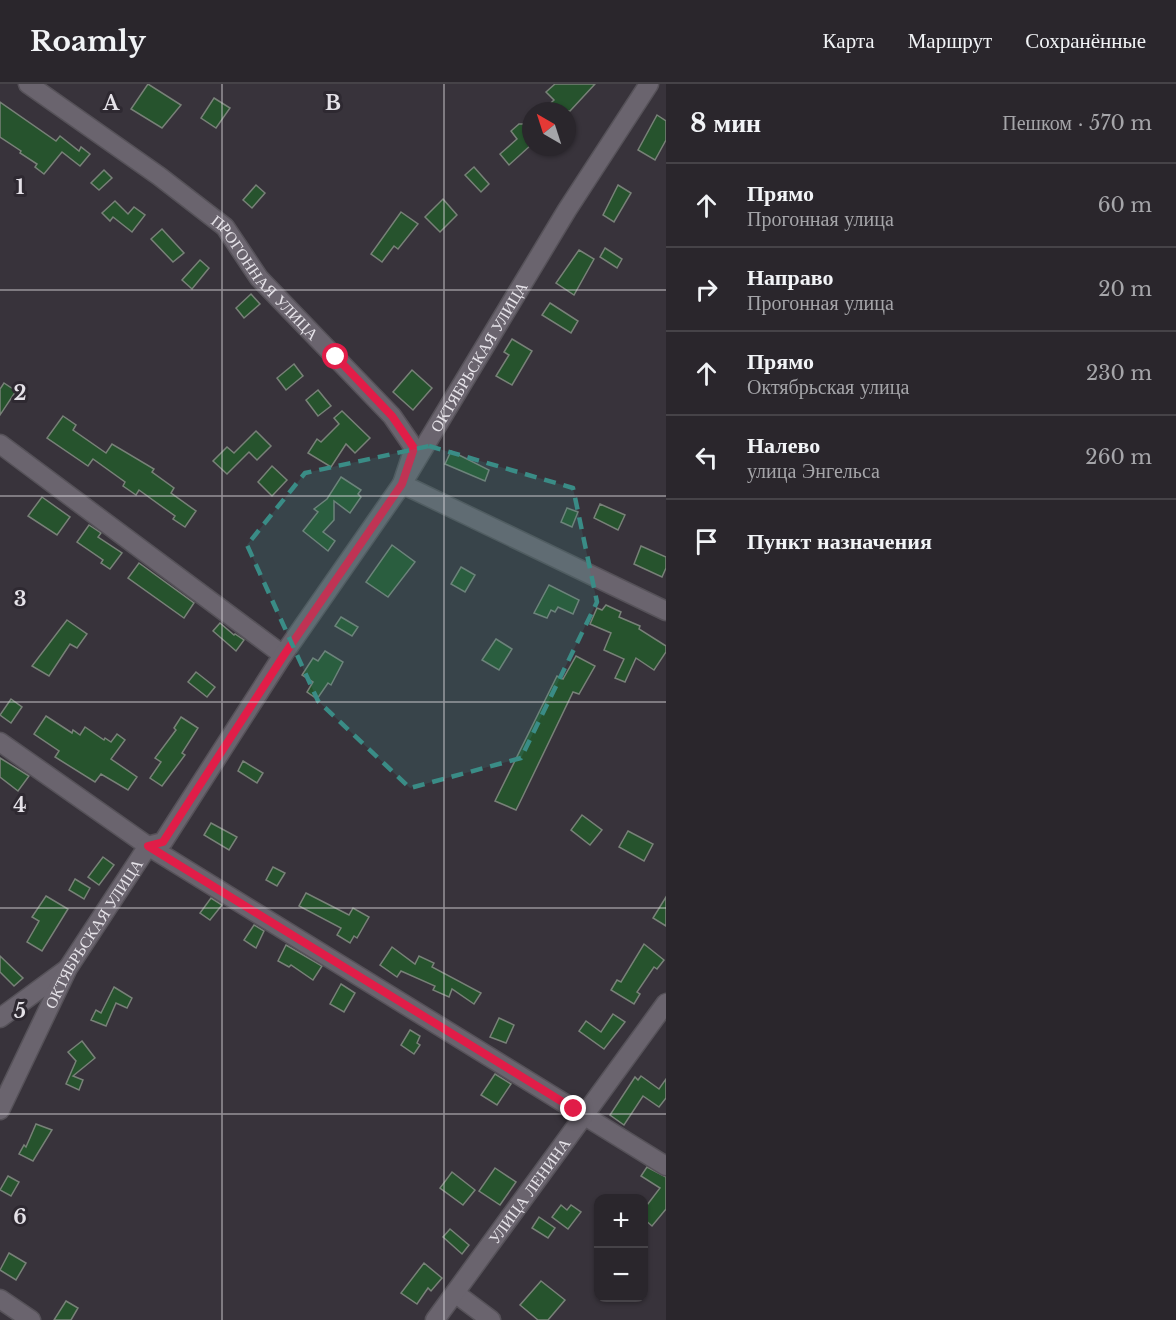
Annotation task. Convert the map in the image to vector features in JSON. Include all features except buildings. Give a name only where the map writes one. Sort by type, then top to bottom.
[{"type":"street","name":"ПРОГОННАЯ УЛИЦА","points":[[28,84],[150,169],[225,227],[259,278],[392,416],[414,448],[402,484]]},
{"type":"street","name":"ОКТЯБРЬСКАЯ УЛИЦА","points":[[0,1110],[68,968],[148,846],[163,842],[284,655],[402,484],[567,210],[649,84]]},
{"type":"street","points":[[0,444],[284,655]]},
{"type":"street","points":[[402,484],[666,611]]},
{"type":"street","points":[[0,742],[58,780],[148,846],[666,1166]]},
{"type":"street","points":[[0,1018],[68,968]]},
{"type":"street","name":"УЛИЦА ЛЕНИНА","points":[[435,1320],[666,1003]]},
{"type":"street","points":[[455,1293],[491,1320]]},
{"type":"street","points":[[0,1299],[31,1320]]},
{"type":"highlighted area","points":[[429,446],[573,488],[597,602],[521,758],[410,788],[318,701],[247,545],[305,473]]},
{"type":"route","points":[[336,357],[392,416],[414,448],[402,484],[284,655],[163,842],[148,846],[574,1109]]}]
